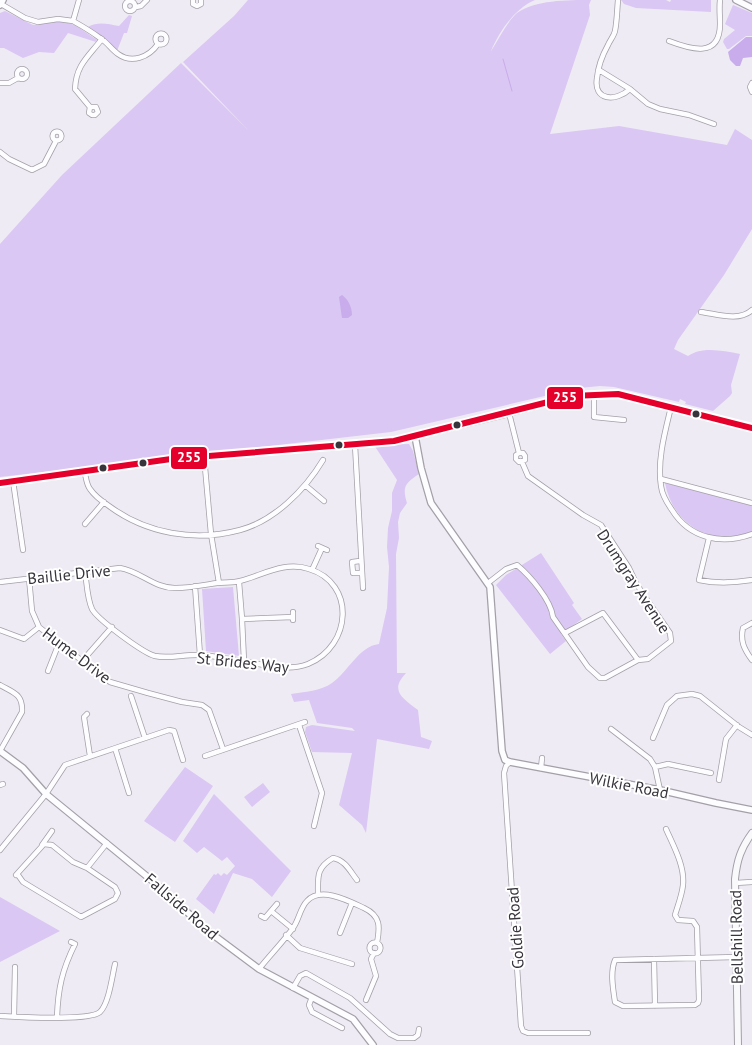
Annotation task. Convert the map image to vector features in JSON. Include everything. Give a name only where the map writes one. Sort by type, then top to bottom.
[{"type":"main road","points":[[0,483],[171,459],[394,441],[572,396],[618,394],[752,428]]},
{"type":"main road","name":"Bellshill Road","points":[[738,1045],[736,862],[740,850],[752,833]]},
{"type":"street","points":[[73,21],[79,0]]},
{"type":"street","points":[[136,7],[141,6],[147,0]]},
{"type":"street","points":[[193,0],[193,4],[197,6],[201,0]]},
{"type":"street","points":[[618,0],[614,34],[607,47],[596,85],[600,94],[608,98],[623,96],[630,89]]},
{"type":"street","points":[[669,41],[691,49],[702,49],[710,46],[719,37],[720,0]]},
{"type":"street","points":[[736,0],[752,8]]},
{"type":"street","points":[[1,3],[38,22],[58,19],[73,21],[102,39],[119,55],[127,58],[139,59],[158,44]]},
{"type":"street","points":[[90,107],[75,89],[75,76],[79,67],[102,39]]},
{"type":"street","points":[[599,70],[630,89],[648,104],[714,124]]},
{"type":"street","points":[[0,83],[9,83],[18,78]]},
{"type":"street","points":[[752,83],[750,87],[752,92]]},
{"type":"street","points":[[0,152],[9,159],[32,170],[44,164],[56,141]]},
{"type":"street","points":[[702,312],[734,317],[749,313],[752,310]]},
{"type":"street","points":[[594,395],[594,417],[624,420]]},
{"type":"street","points":[[671,407],[662,446],[660,479],[666,501],[676,518],[698,534],[709,538],[739,539],[752,534]]},
{"type":"street","name":"Drumgray Avenue","points":[[488,583],[506,569],[517,565],[543,595],[552,608],[553,617],[588,667],[600,678],[605,678],[638,660],[648,659],[671,642],[670,633],[643,594],[629,568],[601,526],[582,515],[528,476],[522,462],[525,456],[523,453],[519,453],[509,413]]},
{"type":"street","points":[[415,436],[424,483],[431,503],[490,587],[502,751],[507,761]]},
{"type":"street","points":[[355,445],[363,588]]},
{"type":"street","points":[[200,655],[195,586],[219,583],[211,534],[204,456]]},
{"type":"street","points":[[84,470],[90,488],[104,502],[136,523],[172,534],[195,536],[240,530],[258,522],[290,501],[305,485],[323,460]]},
{"type":"street","points":[[660,479],[752,503]]},
{"type":"street","points":[[12,481],[23,550]]},
{"type":"street","points":[[305,485],[324,501]]},
{"type":"street","points":[[85,524],[104,502]]},
{"type":"street","points":[[709,538],[699,580],[713,583],[752,580]]},
{"type":"street","points":[[312,570],[322,548]]},
{"type":"street","points":[[360,561],[352,562],[353,573],[362,573]]},
{"type":"street","name":"St Brides Way","points":[[85,572],[89,600],[93,611],[140,649],[155,656],[200,655],[299,668],[324,655],[338,637],[343,623],[340,597],[329,581],[312,570],[301,566],[289,566],[277,568],[238,582],[219,583]]},
{"type":"street","name":"Baillie Drive","points":[[0,582],[120,568],[126,569],[160,586],[175,588],[195,586]]},
{"type":"street","name":"Hume Drive","points":[[29,578],[32,611],[39,627],[110,682],[182,702],[202,705],[209,710],[223,749]]},
{"type":"street","points":[[238,582],[244,661]]},
{"type":"street","points":[[565,633],[603,613],[638,660]]},
{"type":"street","points":[[242,620],[293,616]]},
{"type":"street","points":[[752,623],[744,628],[741,637],[744,648],[752,660]]},
{"type":"street","points":[[0,630],[24,639],[39,627]]},
{"type":"street","points":[[83,660],[112,627]]},
{"type":"street","points":[[48,672],[59,643]]},
{"type":"street","points":[[0,686],[18,696],[22,700],[23,705],[22,712],[0,751]]},
{"type":"street","points":[[652,738],[666,705],[677,696],[692,694],[700,696],[736,725],[752,735]]},
{"type":"street","points":[[130,696],[145,738]]},
{"type":"street","points":[[87,714],[84,717],[90,756]]},
{"type":"street","points":[[205,756],[305,722]]},
{"type":"street","points":[[299,725],[322,793],[314,826]]},
{"type":"street","points":[[718,780],[726,739],[736,725]]},
{"type":"street","points":[[611,729],[650,759],[655,767],[660,790]]},
{"type":"street","points":[[0,850],[46,794],[64,767],[90,756],[169,730],[174,731],[182,755],[188,753]]},
{"type":"street","points":[[115,748],[129,794]]},
{"type":"street","name":"Fallside Road","points":[[0,751],[23,768],[46,794],[179,903],[208,931],[259,969],[353,1019],[373,1045]]},
{"type":"street","points":[[541,768],[542,758]]},
{"type":"street","name":"Wilkie Road","points":[[507,761],[660,790],[752,810]]},
{"type":"street","name":"Goldie Road","points":[[507,761],[504,773],[521,1026],[528,1033],[588,1033]]},
{"type":"street","points":[[655,767],[668,764],[711,773]]},
{"type":"street","points":[[666,829],[683,876],[683,885],[675,915],[678,920],[693,921],[696,924],[697,958],[698,1003],[695,1005],[623,1006],[615,1002],[612,966],[615,960],[654,959],[697,958],[737,957]]},
{"type":"street","points":[[41,846],[47,843],[52,845],[73,862],[87,868],[115,887],[118,893],[115,900],[82,917],[23,882],[16,875],[52,831]]},
{"type":"street","points":[[87,868],[107,843]]},
{"type":"street","points":[[318,894],[320,869],[333,858],[340,859],[357,880]]},
{"type":"street","points":[[344,875],[350,871]]},
{"type":"street","points":[[735,883],[752,882]]},
{"type":"street","points":[[259,969],[293,929],[307,900],[318,894],[325,894],[372,912],[378,920],[380,928],[377,943],[380,951],[374,953],[371,959],[376,976],[366,1000]]},
{"type":"street","points":[[340,933],[352,903]]},
{"type":"street","points":[[261,916],[264,918],[277,904]]},
{"type":"street","points":[[271,910],[293,929]]},
{"type":"street","points":[[286,936],[300,948],[352,964]]},
{"type":"street","points":[[57,1017],[60,984],[73,943]]},
{"type":"street","points":[[374,953],[371,952],[370,946],[377,943]]},
{"type":"street","points":[[654,959],[655,1006]]},
{"type":"street","points":[[344,968],[345,962]]},
{"type":"street","points":[[0,1016],[94,1016],[105,1005],[115,964]]},
{"type":"street","points":[[14,1016],[15,967]]},
{"type":"street","points":[[293,988],[300,976],[306,973],[350,998],[390,1034],[398,1038],[414,1038],[418,1035],[419,1029]]},
{"type":"street","points":[[312,997],[309,1005],[312,1012],[342,1028]]},
{"type":"shaded area","points":[[248,0],[535,0],[508,21],[491,51],[509,21],[524,9],[542,3],[591,0],[589,5],[590,15],[550,134],[619,126],[727,145],[735,129],[752,140],[752,229],[724,275],[678,340],[674,349],[688,356],[707,350],[740,354],[731,385],[732,393],[730,396],[713,411],[685,404],[686,402],[680,399],[679,402],[614,387],[579,388],[391,432],[0,477],[0,244],[62,175],[181,63],[249,131],[183,62],[234,16]]},
{"type":"shaded area","points":[[621,0],[666,0],[670,2],[671,0],[711,0],[711,12],[636,8],[624,4]]},
{"type":"shaded area","points":[[733,5],[752,13],[752,36],[746,36],[727,49],[723,42],[724,39],[735,30],[725,24]]},
{"type":"shaded area","points":[[5,11],[33,25],[60,21],[75,25],[97,40],[96,42],[68,33],[54,53],[39,52],[23,58],[4,48],[0,48],[0,13]]},
{"type":"shaded area","points":[[129,15],[132,16],[127,33],[124,33],[117,51],[88,27],[99,24],[119,26]]},
{"type":"shaded area","points":[[746,37],[752,37],[752,57],[743,58],[740,66],[736,66],[730,60],[728,52]]},
{"type":"shaded area","points":[[342,295],[348,301],[351,309],[352,315],[348,318],[342,318],[339,297]]},
{"type":"shaded area","points":[[409,444],[413,451],[419,474],[406,486],[407,503],[400,513],[398,522],[399,538],[396,554],[397,673],[406,673],[401,679],[398,689],[403,698],[418,710],[421,737],[432,741],[429,749],[377,739],[366,833],[362,825],[339,805],[352,753],[312,752],[305,732],[306,727],[312,725],[355,731],[352,728],[317,723],[309,700],[294,702],[291,694],[312,691],[328,686],[365,649],[379,644],[387,608],[388,528],[392,511],[392,493],[397,480],[374,445]]},
{"type":"shaded area","points":[[665,483],[752,505],[752,532],[723,537],[709,535],[696,529],[676,511],[669,498]]},
{"type":"shaded area","points":[[541,553],[574,603],[572,605],[582,619],[561,634],[566,641],[550,654],[496,585],[506,575]]},
{"type":"shaded area","points":[[233,587],[239,656],[206,651],[202,589]]},
{"type":"shaded area","points":[[185,767],[213,786],[175,842],[144,821]]},
{"type":"shaded area","points":[[263,783],[270,792],[252,807],[244,797]]},
{"type":"shaded area","points":[[214,794],[291,871],[272,897],[252,879],[233,873],[214,914],[196,899],[214,874],[218,873],[221,876],[224,873],[227,875],[235,866],[227,857],[222,861],[204,847],[197,853],[183,841]]},
{"type":"shaded area","points":[[0,897],[60,931],[0,962]]},
{"type":"waterway","points":[[503,59],[512,91]]},
{"type":"transit line","name":"255","points":[[0,483],[171,459],[394,441],[572,396],[618,394],[752,428]]}]
